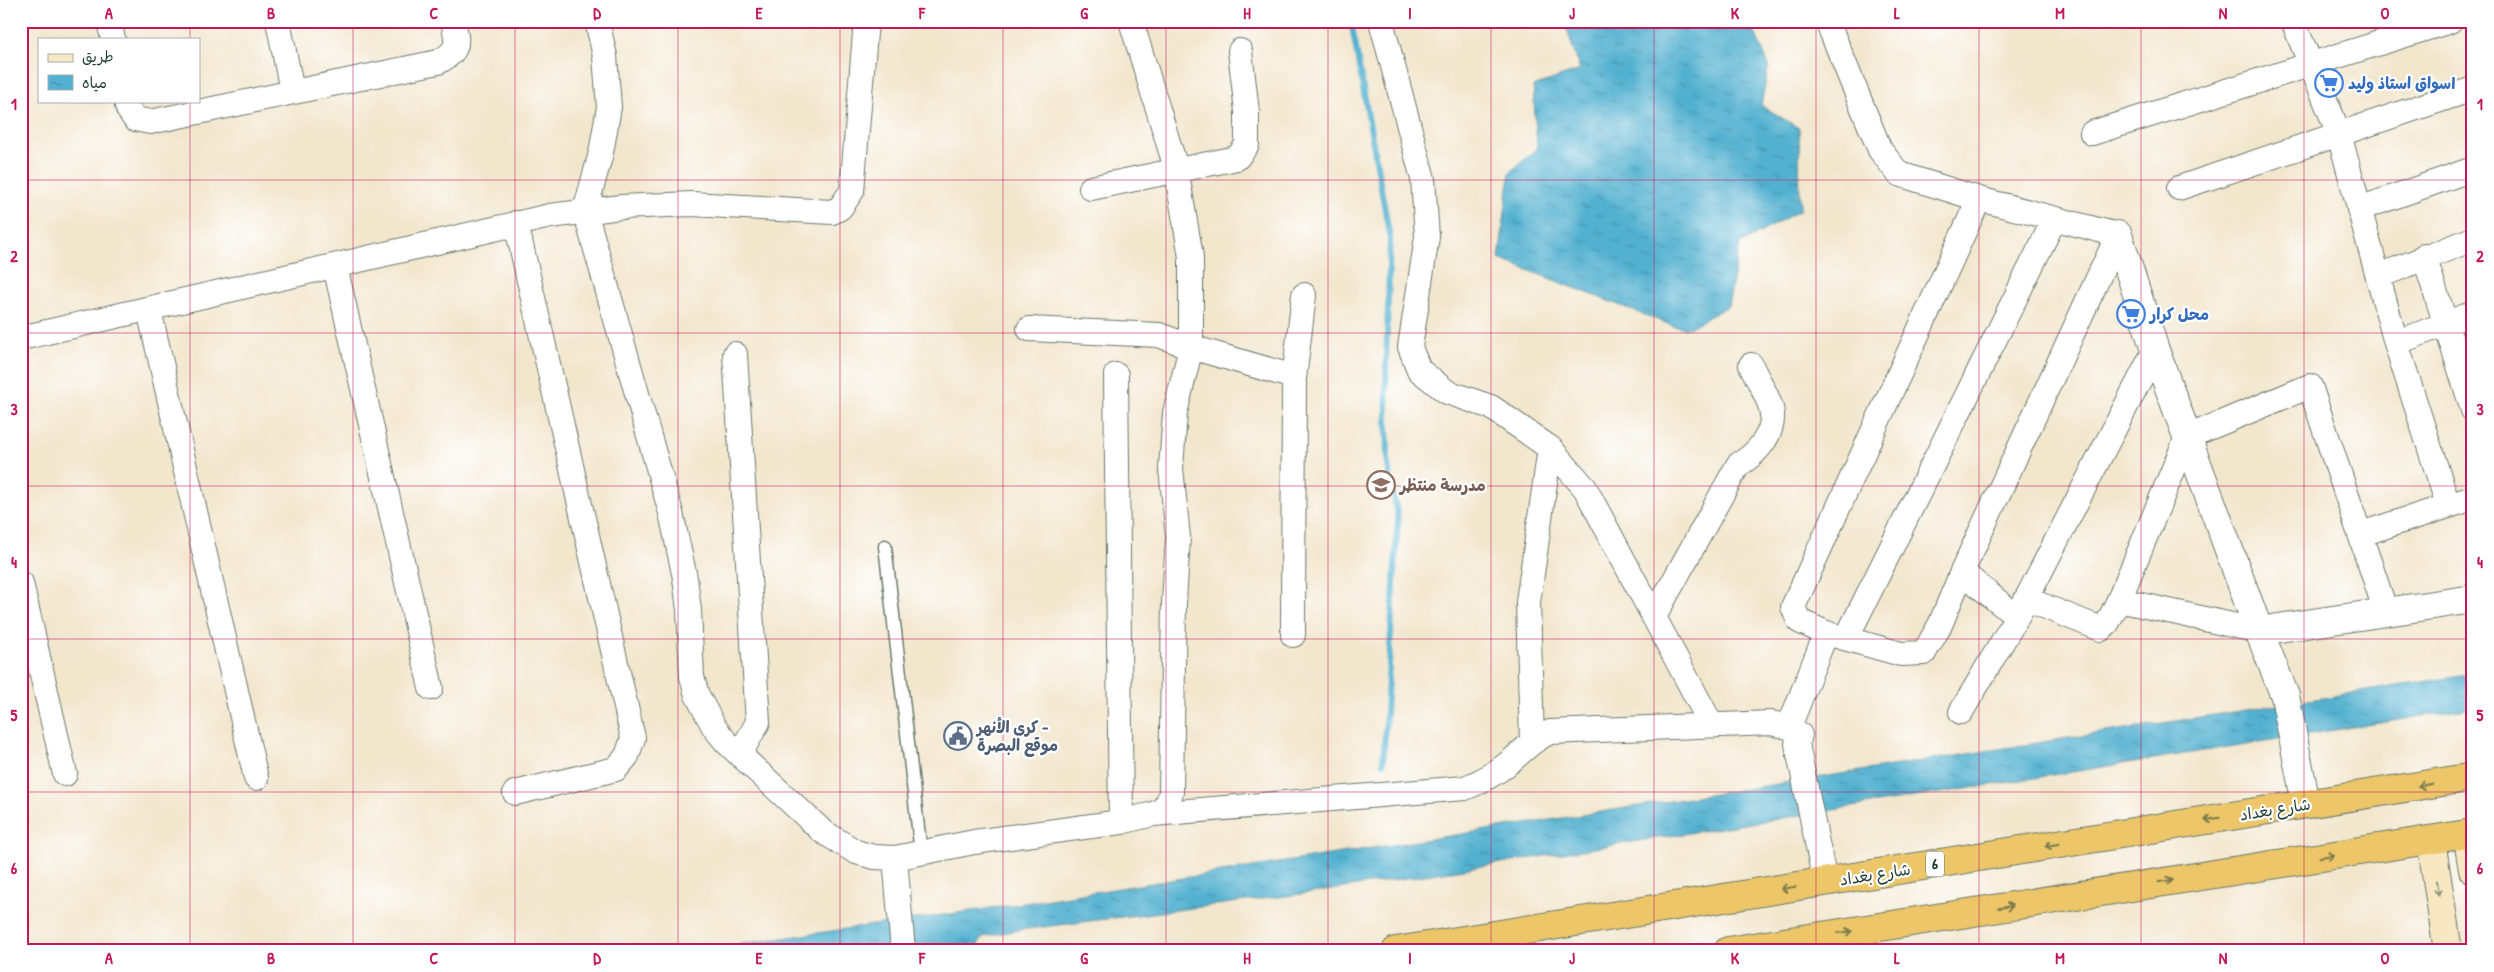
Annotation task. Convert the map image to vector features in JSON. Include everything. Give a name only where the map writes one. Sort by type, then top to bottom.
[{"type":"highway","name":"شارع بغداد","points":[[1396,951],[2473,777]]},
{"type":"highway","points":[[1728,951],[2470,833]]},
{"type":"main road","points":[[2470,833],[2473,870]]},
{"type":"main road","points":[[2431,840],[2448,951]]},
{"type":"street","points":[[109,21],[113,38]]},
{"type":"street","points":[[278,21],[292,91]]},
{"type":"street","points":[[126,102],[128,109],[135,119],[150,122],[438,62],[452,54],[457,42],[453,21]]},
{"type":"street","points":[[597,21],[605,56],[609,107],[601,152],[586,211],[679,545],[690,610],[692,677],[697,695],[714,727],[822,831],[838,843],[856,852],[874,857],[895,858],[974,842],[1121,822],[1153,814],[1465,788],[1486,779],[1508,764],[1532,741],[1550,732],[1771,723],[1793,736]]},
{"type":"street","points":[[21,338],[149,310],[516,223],[586,211],[692,204],[761,207],[822,213],[832,212],[840,208],[852,191],[866,21]]},
{"type":"street","points":[[1131,21],[1176,168],[1191,257],[1190,347],[1176,413],[1171,458],[1172,495],[1178,544],[1174,602],[1171,792],[1168,802],[1162,810],[1153,814]]},
{"type":"street","points":[[1381,21],[1423,179],[1427,237],[1410,348],[1419,370],[1447,392],[1491,407],[1550,448],[1585,488],[1711,724]]},
{"type":"street","points":[[1827,21],[1880,150],[1899,174],[1979,199],[2118,236]]},
{"type":"street","points":[[2293,21],[2339,134],[2396,343],[2448,505]]},
{"type":"street","points":[[2092,133],[2450,21]]},
{"type":"street","points":[[1091,188],[1176,168],[1237,158],[1246,145],[1247,112],[1240,51]]},
{"type":"street","points":[[2179,188],[2473,88]]},
{"type":"street","points":[[2358,209],[2473,169]]},
{"type":"street","points":[[1979,199],[1793,607],[1799,621],[1837,635],[1901,654],[1924,653],[1940,625],[1962,572],[2118,236]]},
{"type":"street","points":[[1825,882],[1820,852],[1793,736],[1837,635],[2054,220]]},
{"type":"street","points":[[515,793],[616,769],[626,756],[633,738],[516,223]]},
{"type":"street","points":[[2118,236],[2155,350],[2258,631],[2286,696],[2306,804]]},
{"type":"street","points":[[2379,276],[2424,256],[2473,238]]},
{"type":"street","points":[[2424,256],[2473,410]]},
{"type":"street","points":[[335,266],[431,688]]},
{"type":"street","points":[[1293,635],[1294,379],[1304,295]]},
{"type":"street","points":[[149,310],[256,778]]},
{"type":"street","points":[[2396,343],[2473,313]]},
{"type":"street","points":[[1029,329],[1159,335],[1190,347],[1287,375],[1294,379]]},
{"type":"street","points":[[1961,712],[2021,608],[2155,350]]},
{"type":"street","points":[[735,354],[758,722],[740,754]]},
{"type":"street","points":[[1654,617],[1738,465],[1754,456],[1771,429],[1771,408],[1751,365]]},
{"type":"street","points":[[1116,375],[1121,822]]},
{"type":"street","points":[[1962,572],[2021,608],[2100,629],[2108,622],[2119,600],[2187,437],[2310,386],[2386,612]]},
{"type":"street","points":[[1532,741],[1528,602],[1550,448]]},
{"type":"street","points":[[2360,534],[2473,498]]},
{"type":"street","points":[[21,583],[66,774]]},
{"type":"street","points":[[2119,600],[2258,631],[2473,599]]},
{"type":"street","points":[[895,858],[903,951]]},
{"type":"lane","points":[[884,546],[921,853]]},
{"type":"water","points":[[1579,21],[1750,21],[1769,65],[1761,105],[1799,128],[1800,210],[1740,244],[1728,306],[1689,328],[1673,326],[1499,259],[1510,172],[1537,149],[1533,86],[1580,70],[1566,26]]},
{"type":"water","points":[[2473,674],[2473,708],[1325,891],[1012,931],[983,937],[974,951],[692,951],[1006,906]]},
{"type":"waterway","points":[[1351,21],[1390,238],[1386,365],[1388,465],[1398,518],[1383,763]]},
{"type":"place","name":"اسواق استاذ وليد","points":[[2329,83]]},
{"type":"place","name":"محل كرار","points":[[2131,314]]},
{"type":"place","name":"مدرسة منتظر","points":[[1381,485]]},
{"type":"place","name":"كري الأنهر - موقع البصرة","points":[[958,736]]}]
